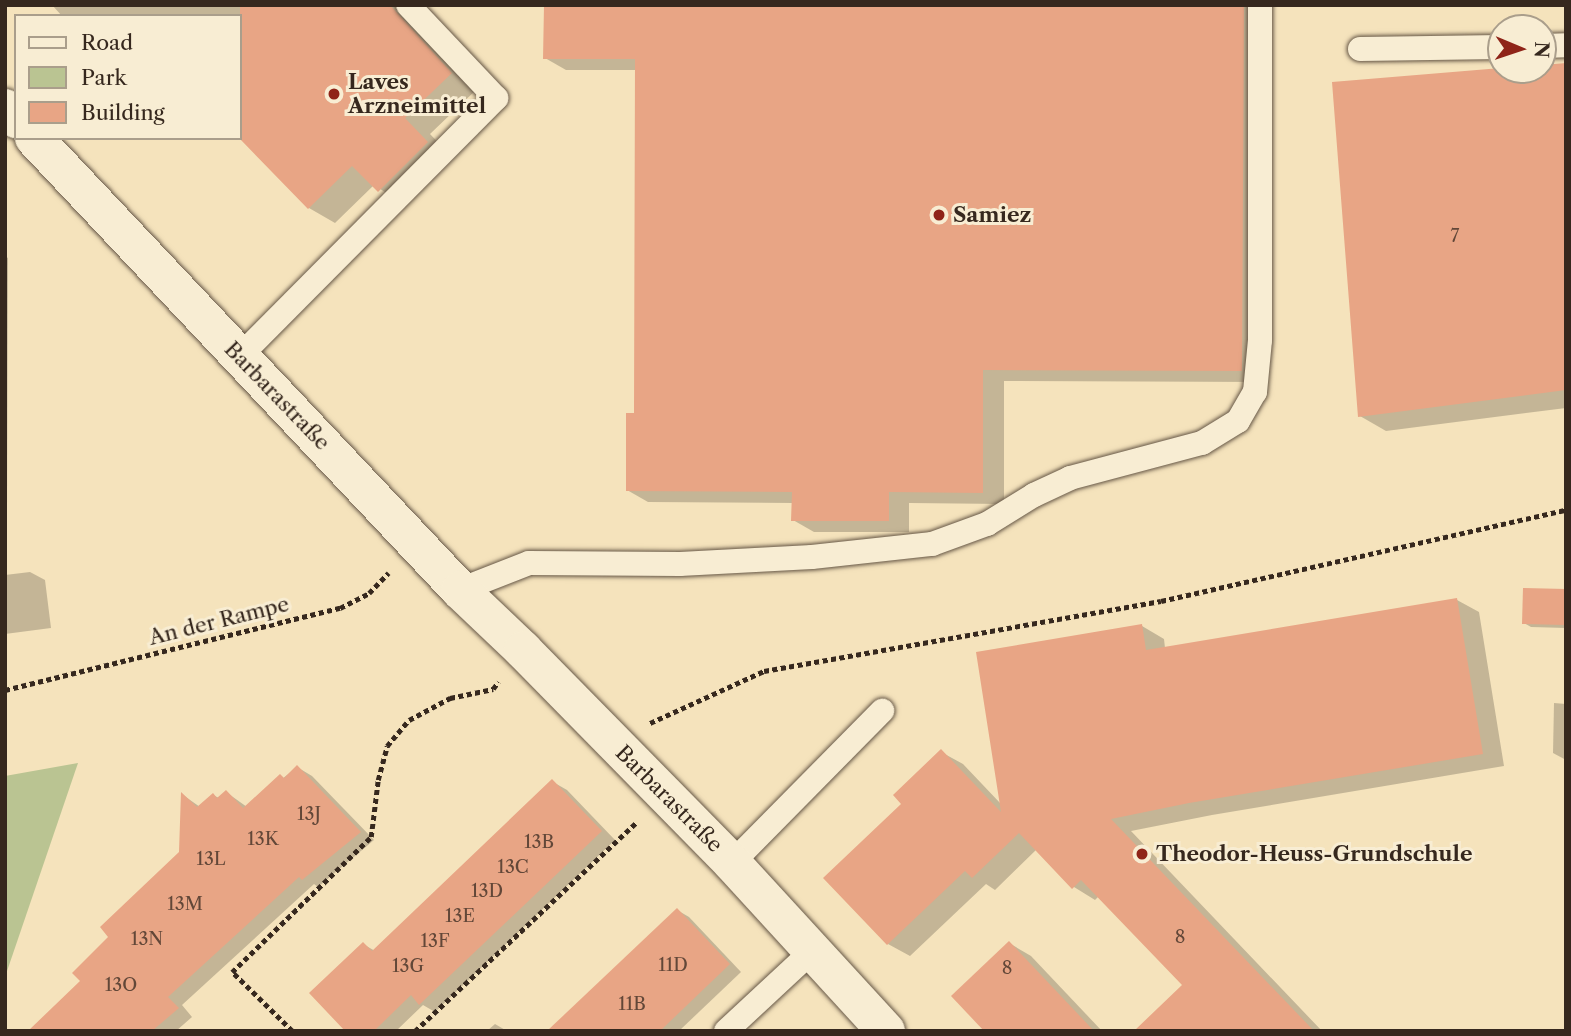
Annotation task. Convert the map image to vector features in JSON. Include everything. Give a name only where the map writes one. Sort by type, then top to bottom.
[{"type":"street","name":"Barbarastraße","points":[[36,140],[460,590],[523,650],[732,863],[886,1031]]},
{"type":"lane","points":[[239,357],[496,98],[408,5]]},
{"type":"lane","points":[[460,590],[529,563],[693,563],[812,557],[932,544],[987,524],[1034,495],[1070,478],[1202,443],[1238,421],[1255,392],[1260,340],[1260,5]]},
{"type":"lane","points":[[1360,49],[1487,47]]},
{"type":"lane","points":[[732,863],[882,711]]},
{"type":"lane","points":[[726,1031],[812,951]]},
{"type":"path","points":[[611,741],[764,671],[1161,601],[1566,510]]},
{"type":"path","name":"An der Rampe","points":[[5,690],[340,608],[369,593],[417,542]]},
{"type":"path","points":[[292,1031],[232,972],[371,836],[387,746],[409,720],[450,698],[493,689],[523,650]]},
{"type":"path","points":[[415,1031],[665,795]]},
{"type":"green space","points":[[78,763],[5,977],[5,776]]},
{"type":"building","name":"Laves Arzneimittel","points":[[240,5],[390,5],[452,73],[405,118],[428,142],[378,192],[352,166],[308,209],[241,140]]},
{"type":"building","name":"Samiez","points":[[544,5],[1244,5],[1242,371],[983,370],[983,493],[889,492],[889,521],[791,521],[792,492],[626,491],[626,413],[634,413],[635,59],[543,59]]},
{"type":"building","points":[[1566,63],[1566,390],[1358,417],[1332,82],[1487,69],[1487,84],[1557,84],[1557,64]]},
{"type":"building","points":[[1523,588],[1566,589],[1566,625],[1522,624]]},
{"type":"building","points":[[1457,598],[1483,754],[1189,803],[1111,819],[1314,1031],[1134,1031],[1182,985],[1081,880],[1072,889],[1019,833],[972,878],[965,871],[887,945],[823,878],[901,804],[893,795],[941,749],[1001,812],[976,652],[1142,624],[1146,650]]},
{"type":"building","points":[[297,765],[361,832],[302,880],[299,877],[168,997],[179,1008],[152,1031],[28,1031],[80,981],[72,973],[108,937],[100,927],[179,852],[181,792],[197,807],[213,793],[217,798],[226,790],[243,808],[280,774],[284,778]]},
{"type":"building","points":[[552,779],[602,831],[419,1005],[411,995],[374,1031],[345,1031],[309,993],[363,942],[372,951]]},
{"type":"building","points":[[677,908],[730,964],[660,1031],[547,1031]]},
{"type":"building","points":[[1009,941],[1094,1031],[984,1031],[951,996]]},
{"type":"place","name":"Laves Arzneimittel","points":[[334,94]]},
{"type":"place","name":"Samiez","points":[[939,215]]},
{"type":"place","name":"Theodor-Heuss-Grundschule","points":[[1142,854]]}]
